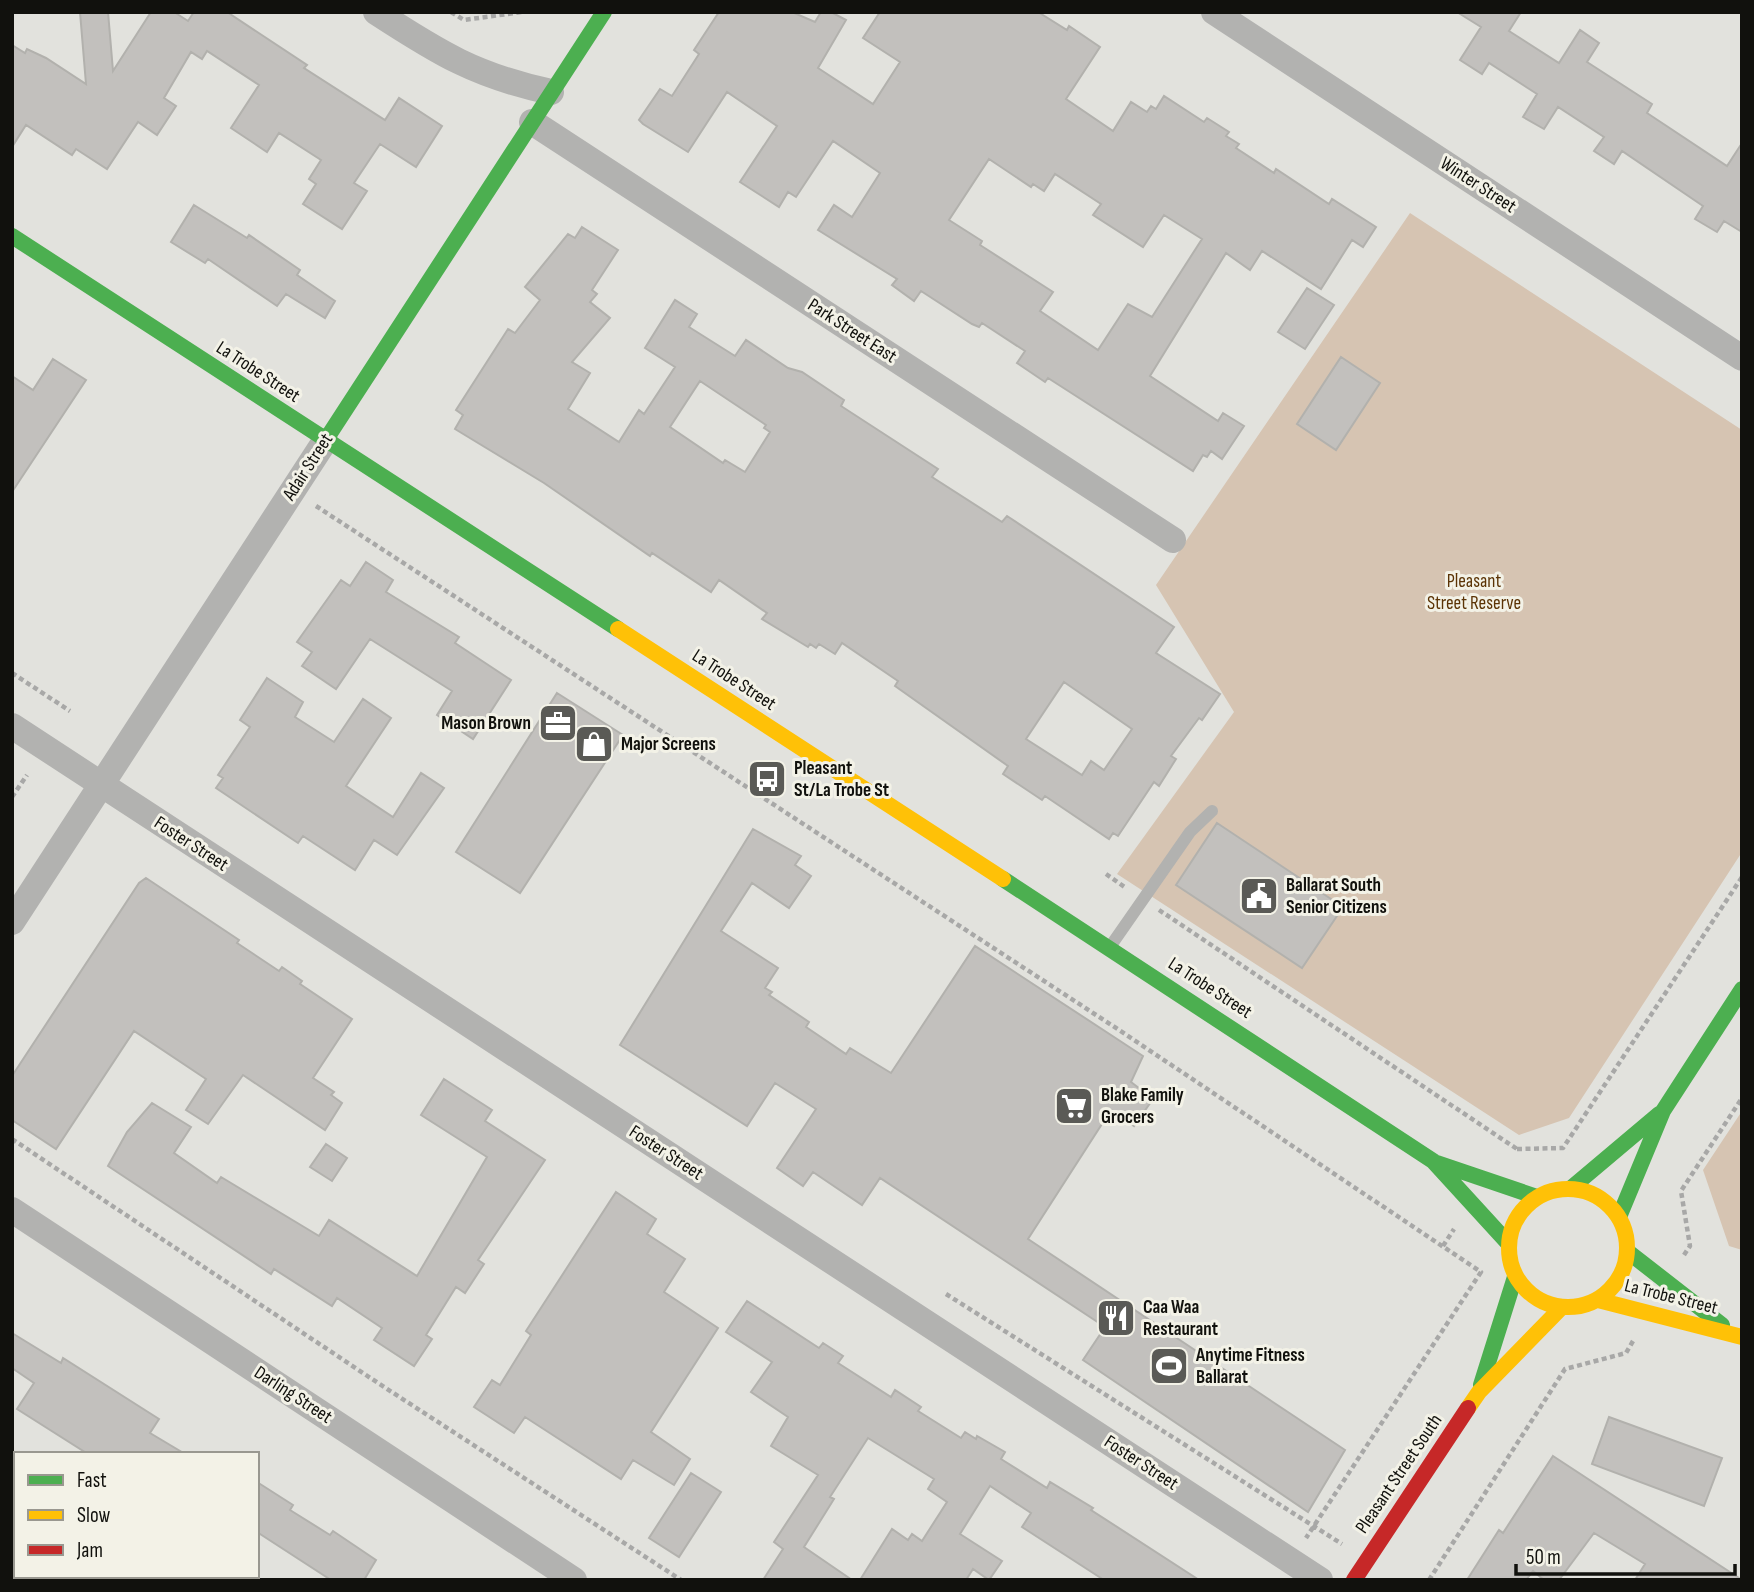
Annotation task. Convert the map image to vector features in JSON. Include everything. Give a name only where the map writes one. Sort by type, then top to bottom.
[{"type":"main road","name":"Adair Street","points":[[325,441],[604,12]]},
{"type":"main road","name":"La Trobe Street","points":[[12,236],[1110,947],[1433,1161],[1508,1243]]},
{"type":"main road","points":[[1619,1217],[1663,1111],[1742,989]]},
{"type":"main road","points":[[1570,1189],[1663,1111]]},
{"type":"main road","name":"La Trobe Street","points":[[1433,1161],[1537,1197]]},
{"type":"main road","points":[[1570,1189],[1589,1193],[1606,1202],[1619,1217],[1626,1234],[1628,1251],[1623,1271],[1613,1287],[1598,1300],[1586,1306],[1561,1308],[1543,1302],[1527,1292],[1515,1277],[1508,1243],[1518,1217],[1537,1197],[1570,1189]]},
{"type":"main road","name":"La Trobe Street","points":[[1628,1251],[1738,1335]]},
{"type":"main road","name":"Pleasant Street South","points":[[1479,1392],[1515,1277]]},
{"type":"main road","name":"La Trobe Street","points":[[1598,1300],[1738,1335]]},
{"type":"main road","name":"Pleasant Street South","points":[[1353,1580],[1479,1392],[1561,1308]]},
{"type":"street","points":[[376,12],[464,66],[511,83],[551,92]]},
{"type":"street","name":"Winter Street","points":[[1214,12],[1742,358]]},
{"type":"street","name":"Park Street East","points":[[532,122],[1173,540]]},
{"type":"street","name":"Adair Street","points":[[12,922],[325,441]]},
{"type":"street","name":"Foster Street","points":[[12,726],[1320,1580]]},
{"type":"street","name":"Darling Street","points":[[12,1210],[574,1580]]},
{"type":"lane","points":[[1110,947],[1190,832],[1212,811]]},
{"type":"path","points":[[451,12],[464,20],[522,12]]},
{"type":"path","points":[[291,494],[315,506],[605,694],[1481,1272],[1300,1548]]},
{"type":"path","points":[[12,673],[69,711]]},
{"type":"path","points":[[12,797],[27,775]]},
{"type":"path","points":[[1106,874],[1517,1149],[1563,1148],[1742,877]]},
{"type":"path","points":[[1683,1257],[1690,1246],[1681,1191],[1742,1098]]},
{"type":"path","points":[[12,1139],[378,1383],[681,1580]]},
{"type":"path","points":[[1510,1158],[1517,1149]]},
{"type":"path","points":[[1443,1246],[1456,1227]]},
{"type":"path","points":[[946,1294],[1342,1544]]},
{"type":"path","points":[[1429,1580],[1565,1368],[1626,1353]]},
{"type":"green space","name":"Pleasant Street Reserve","points":[[1410,213],[1742,430],[1742,852],[1569,1118],[1519,1135],[1117,874],[1234,712],[1156,585]]},
{"type":"green space","points":[[1742,1111],[1742,1250],[1729,1246],[1703,1170]]},
{"type":"building","points":[[80,12],[108,12],[113,71],[151,12],[174,12],[188,21],[194,12],[227,12],[307,65],[304,68],[385,120],[399,98],[442,126],[416,167],[380,144],[354,183],[367,191],[342,229],[303,204],[316,184],[309,179],[321,160],[279,133],[267,152],[231,128],[259,85],[207,51],[202,59],[191,52],[164,98],[176,106],[157,135],[138,122],[107,169],[76,149],[72,155],[26,125],[12,147],[12,45],[25,53],[27,49],[46,58],[86,84]]},
{"type":"building","points":[[719,12],[792,12],[815,22],[821,12],[831,12],[846,20],[818,68],[873,104],[900,62],[863,38],[880,12],[1038,12],[1067,30],[1069,26],[1100,47],[1066,99],[1113,131],[1131,102],[1147,112],[1151,106],[1156,109],[1164,96],[1204,122],[1207,118],[1229,132],[1226,136],[1239,144],[1236,148],[1274,173],[1276,169],[1329,204],[1332,199],[1376,227],[1363,247],[1352,240],[1321,289],[1262,251],[1250,270],[1226,253],[1150,376],[1218,421],[1223,413],[1244,426],[1222,459],[1211,451],[1207,457],[1203,455],[1193,471],[1048,378],[1045,382],[1017,363],[1025,351],[982,323],[979,327],[972,324],[921,291],[914,301],[892,285],[897,279],[818,230],[834,205],[852,217],[880,173],[833,141],[796,197],[788,192],[779,207],[740,182],[777,126],[727,92],[688,152],[643,124],[639,120],[660,89],[672,96],[699,54],[694,50]],"holes":[[[989,159],[1031,187],[1033,184],[1044,191],[1055,174],[1101,204],[1093,215],[1143,247],[1164,215],[1202,239],[1152,317],[1128,304],[1098,350],[1040,311],[1053,292],[980,245],[982,241],[949,220]]]},
{"type":"building","points":[[1457,12],[1521,12],[1509,31],[1559,63],[1580,30],[1599,43],[1587,62],[1652,104],[1647,113],[1727,166],[1742,143],[1742,232],[1724,221],[1717,232],[1695,219],[1703,206],[1622,151],[1614,164],[1594,151],[1604,137],[1558,107],[1544,129],[1523,117],[1537,94],[1489,63],[1482,74],[1460,60],[1481,27]]},
{"type":"building","points":[[194,205],[247,238],[249,235],[300,270],[297,275],[335,301],[325,318],[286,294],[277,306],[208,259],[205,263],[171,242]]},
{"type":"building","points":[[582,227],[618,250],[592,290],[597,294],[590,302],[610,318],[572,362],[590,373],[568,409],[619,442],[639,410],[644,414],[675,367],[645,348],[675,300],[697,314],[689,327],[735,356],[746,340],[788,368],[802,372],[844,400],[841,406],[938,469],[932,477],[1002,522],[1007,516],[1174,627],[1156,653],[1220,694],[1171,756],[1176,759],[1159,786],[1154,782],[1118,836],[1113,833],[1109,839],[1045,796],[1042,800],[1003,774],[1008,766],[895,686],[898,681],[842,643],[835,654],[819,644],[816,648],[810,644],[808,647],[762,619],[767,613],[719,580],[711,592],[652,553],[650,556],[544,483],[455,429],[463,415],[456,410],[508,329],[515,333],[540,300],[525,287],[568,234],[575,238]],"holes":[[[700,381],[766,425],[764,428],[770,432],[745,472],[725,460],[723,463],[670,427]],[[1064,682],[1132,729],[1104,770],[1091,761],[1082,775],[1026,739]]]},
{"type":"building","points":[[1307,288],[1334,305],[1305,349],[1278,332]]},
{"type":"building","points":[[1341,357],[1380,383],[1336,450],[1297,424]]},
{"type":"building","points":[[53,359],[86,380],[12,492],[12,376],[33,390]]},
{"type":"building","points":[[366,562],[393,580],[386,592],[459,637],[455,643],[511,680],[473,739],[437,715],[452,691],[370,639],[336,689],[302,666],[312,652],[297,642],[341,580],[350,586]]},
{"type":"building","points":[[267,678],[303,702],[295,717],[334,742],[363,699],[391,718],[346,786],[393,817],[421,773],[444,788],[397,855],[374,840],[355,870],[303,836],[298,843],[216,788],[223,778],[218,775],[250,727],[240,720]]},
{"type":"building","points":[[557,693],[623,735],[520,893],[456,852]]},
{"type":"building","name":"Ballarat South Senior Citizens","points":[[1217,823],[1343,907],[1302,968],[1176,885]]},
{"type":"building","points":[[753,829],[801,856],[795,865],[811,876],[789,908],[752,883],[721,931],[778,968],[765,988],[772,992],[769,995],[809,1022],[806,1027],[846,1054],[850,1048],[891,1073],[975,946],[1143,1056],[1131,1082],[1153,1099],[1134,1126],[1111,1110],[1028,1239],[1345,1450],[1308,1512],[1083,1360],[1105,1327],[880,1178],[862,1205],[813,1172],[803,1186],[777,1168],[816,1109],[775,1083],[747,1126],[620,1045]]},
{"type":"building","points":[[146,878],[239,940],[237,943],[279,971],[282,967],[302,981],[300,984],[352,1019],[313,1078],[334,1092],[331,1095],[342,1103],[325,1130],[243,1075],[208,1124],[186,1110],[206,1079],[134,1031],[56,1149],[12,1120],[12,1076],[139,883]]},
{"type":"building","points":[[444,1079],[492,1110],[485,1121],[545,1160],[478,1260],[484,1264],[465,1293],[456,1287],[426,1335],[432,1339],[414,1366],[374,1340],[382,1328],[337,1298],[332,1306],[274,1269],[271,1274],[108,1166],[127,1132],[152,1103],[191,1127],[174,1153],[217,1183],[221,1177],[319,1236],[329,1220],[417,1276],[487,1157],[421,1115]]},
{"type":"building","points":[[326,1144],[347,1158],[332,1181],[310,1167]]},
{"type":"building","points":[[616,1192],[656,1219],[647,1234],[685,1259],[664,1292],[718,1328],[651,1432],[690,1459],[674,1485],[633,1460],[621,1479],[525,1417],[514,1433],[474,1407],[492,1380],[500,1385],[531,1335],[526,1331]]},
{"type":"building","points":[[747,1301],[819,1348],[823,1343],[843,1356],[838,1363],[891,1397],[895,1390],[921,1407],[918,1411],[961,1438],[965,1432],[1005,1452],[1001,1459],[1047,1488],[1050,1482],[1093,1508],[1091,1510],[1199,1580],[1104,1580],[1022,1527],[1031,1513],[990,1486],[960,1534],[1002,1561],[989,1580],[973,1569],[966,1580],[860,1580],[892,1529],[908,1540],[912,1534],[922,1541],[947,1502],[928,1489],[934,1479],[868,1438],[830,1497],[834,1499],[804,1547],[852,1580],[763,1580],[783,1549],[774,1542],[818,1475],[771,1446],[788,1417],[751,1392],[772,1362],[726,1332]]},
{"type":"building","points":[[12,1333],[61,1363],[63,1358],[159,1419],[150,1433],[182,1452],[85,1452],[17,1409],[34,1383],[12,1368]]},
{"type":"building","points":[[1609,1417],[1722,1458],[1704,1506],[1592,1464]]},
{"type":"building","points":[[1553,1456],[1742,1580],[1635,1580],[1645,1564],[1594,1533],[1559,1580],[1544,1580],[1533,1571],[1526,1580],[1467,1580],[1499,1530],[1503,1533]]},
{"type":"building","points":[[691,1473],[721,1492],[679,1557],[649,1538]]},
{"type":"building","points":[[259,1483],[293,1505],[290,1510],[330,1535],[333,1531],[376,1560],[364,1580],[331,1580],[259,1533]]},
{"type":"traffic: fast","points":[[325,441],[604,12]]},
{"type":"traffic: fast","points":[[12,236],[618,629]]},
{"type":"traffic: fast","points":[[1003,879],[1433,1161],[1508,1243]]},
{"type":"traffic: fast","points":[[1619,1217],[1663,1111],[1742,989]]},
{"type":"traffic: fast","points":[[1570,1189],[1659,1114]]},
{"type":"traffic: fast","points":[[1437,1163],[1537,1197]]},
{"type":"traffic: fast","points":[[1627,1251],[1722,1325]]},
{"type":"traffic: fast","points":[[1481,1385],[1515,1277]]},
{"type":"traffic: slow","points":[[618,629],[1003,879]]},
{"type":"traffic: slow","points":[[1568,1189],[1591,1193],[1610,1206],[1623,1225],[1627,1248],[1623,1271],[1610,1290],[1591,1303],[1568,1307],[1545,1303],[1526,1290],[1513,1271],[1509,1248],[1513,1225],[1526,1206],[1545,1193],[1568,1189]]},
{"type":"traffic: slow","points":[[1598,1300],[1742,1337]]},
{"type":"traffic: slow","points":[[1468,1408],[1479,1392],[1561,1308]]},
{"type":"traffic: jam","points":[[1354,1580],[1468,1408]]},
{"type":"place","name":"Mason Brown","points":[[558,723]]},
{"type":"place","name":"Major Screens","points":[[594,744]]},
{"type":"place","name":"Pleasant St/La Trobe St","points":[[767,779]]},
{"type":"place","name":"Ballarat South Senior Citizens","points":[[1259,896]]},
{"type":"place","name":"Blake Family Grocers","points":[[1074,1106]]},
{"type":"place","name":"Caa Waa Restaurant","points":[[1116,1318]]},
{"type":"place","name":"Anytime Fitness Ballarat","points":[[1169,1366]]}]
